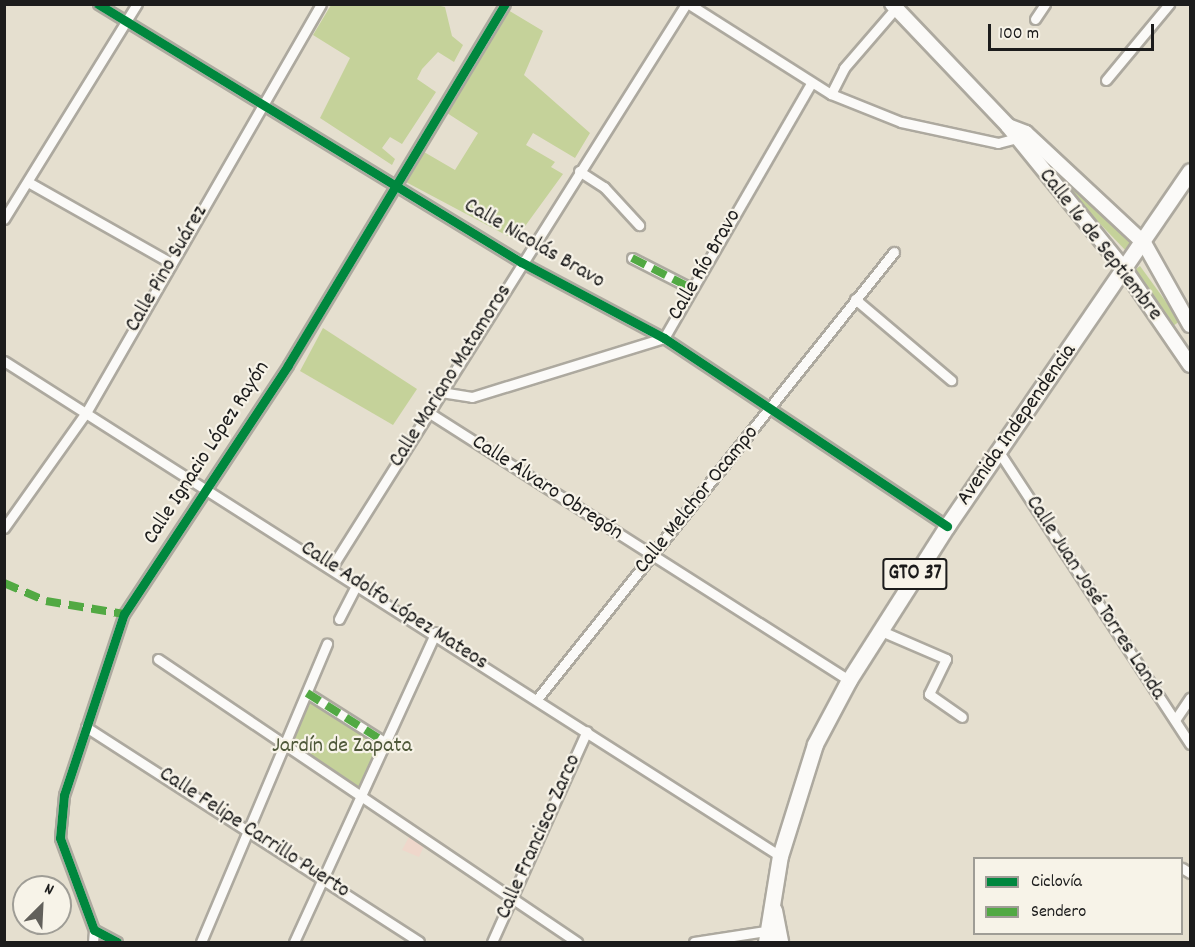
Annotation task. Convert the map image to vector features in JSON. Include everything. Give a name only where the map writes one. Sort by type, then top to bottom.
[{"type":"main road","name":"GTO 37","points":[[1125,270],[1188,180]]},
{"type":"main road","name":"Avenida Independencia","points":[[773,936],[780,856],[815,744],[879,630],[947,525],[1125,270]]},
{"type":"street","name":"Calle Nicolás Bravo","points":[[98,4],[521,262],[664,338],[769,412],[947,525]]},
{"type":"street","points":[[4,219],[136,4]]},
{"type":"street","name":"Calle Pino Suárez","points":[[4,528],[87,411],[321,4]]},
{"type":"street","name":"Calle Ignacio López Rayón","points":[[94,930],[60,838],[64,795],[124,614],[210,490],[505,4]]},
{"type":"street","points":[[688,4],[810,85],[901,122],[998,143],[1021,137]]},
{"type":"street","name":"Calle Mariano Matamoros","points":[[333,565],[521,262],[688,4]]},
{"type":"street","points":[[1035,19],[1045,4]]},
{"type":"street","points":[[1106,80],[1169,4]]},
{"type":"street","points":[[831,94],[844,68],[894,7]]},
{"type":"street","name":"Calle 16 de Septiembre","points":[[894,7],[1008,126],[1144,243],[1190,324]]},
{"type":"street","name":"Calle Río Bravo","points":[[441,392],[472,397],[664,338],[810,85]]},
{"type":"street","name":"Calle 16 de Septiembre","points":[[1021,137],[1125,270],[1191,365]]},
{"type":"street","points":[[579,171],[604,187],[639,225]]},
{"type":"street","points":[[28,182],[171,263]]},
{"type":"street","name":"Calle Melchor Ocampo","points":[[537,699],[769,412],[894,252]]},
{"type":"street","points":[[632,258],[691,288]]},
{"type":"street","points":[[855,299],[951,380]]},
{"type":"street","points":[[1170,336],[1190,324]]},
{"type":"street","name":"Calle Adolfo López Mateos","points":[[4,361],[333,565],[780,856]]},
{"type":"street","name":"Calle Álvaro Obregón","points":[[428,412],[849,680]]},
{"type":"street","name":"Calle Juan José Torres Landa","points":[[999,452],[1191,744]]},
{"type":"street","points":[[339,619],[358,582]]},
{"type":"street","points":[[879,630],[946,659],[929,694],[962,717]]},
{"type":"street","points":[[294,942],[436,632]]},
{"type":"street","points":[[201,942],[251,829],[327,644]]},
{"type":"street","points":[[158,659],[577,942]]},
{"type":"street","points":[[307,693],[386,742]]},
{"type":"street","points":[[1175,720],[1191,698]]},
{"type":"street","name":"Calle Felipe Carrillo Puerto","points":[[86,727],[251,829],[419,942]]},
{"type":"street","name":"Calle Francisco Zarco","points":[[492,942],[587,731]]},
{"type":"street","points":[[93,942],[94,930],[117,942]]},
{"type":"street","points":[[694,942],[773,936]]},
{"type":"shaded area","points":[[410,835],[425,844],[419,857],[402,850]]},
{"type":"green space","points":[[432,4],[445,7],[452,36],[463,45],[454,62],[438,52],[422,69],[417,79],[436,92],[402,144],[390,137],[382,148],[395,159],[392,165],[320,118],[350,58],[313,35],[331,5]]},
{"type":"green space","points":[[508,10],[543,31],[524,75],[590,133],[575,158],[533,133],[526,145],[555,162],[551,167],[563,174],[515,240],[404,181],[424,152],[455,170],[478,133],[447,113]]},
{"type":"green space","points":[[1044,154],[1136,244],[1128,253],[1035,156]]},
{"type":"green space","points":[[1140,266],[1180,321],[1173,326],[1133,271]]},
{"type":"green space","points":[[323,328],[417,389],[393,425],[300,371]]},
{"type":"green space","name":"Jardín de Zapata","points":[[310,698],[381,743],[364,790],[291,745]]},
{"type":"marked path","points":[[632,258],[691,288]]},
{"type":"marked path","points":[[4,583],[46,601],[124,614]]},
{"type":"marked path","points":[[307,693],[386,743]]},
{"type":"cycle path","points":[[98,4],[521,262],[664,338],[947,526]]},
{"type":"cycle path","points":[[117,942],[94,930],[60,838],[64,795],[124,614],[288,365],[505,4]]}]
